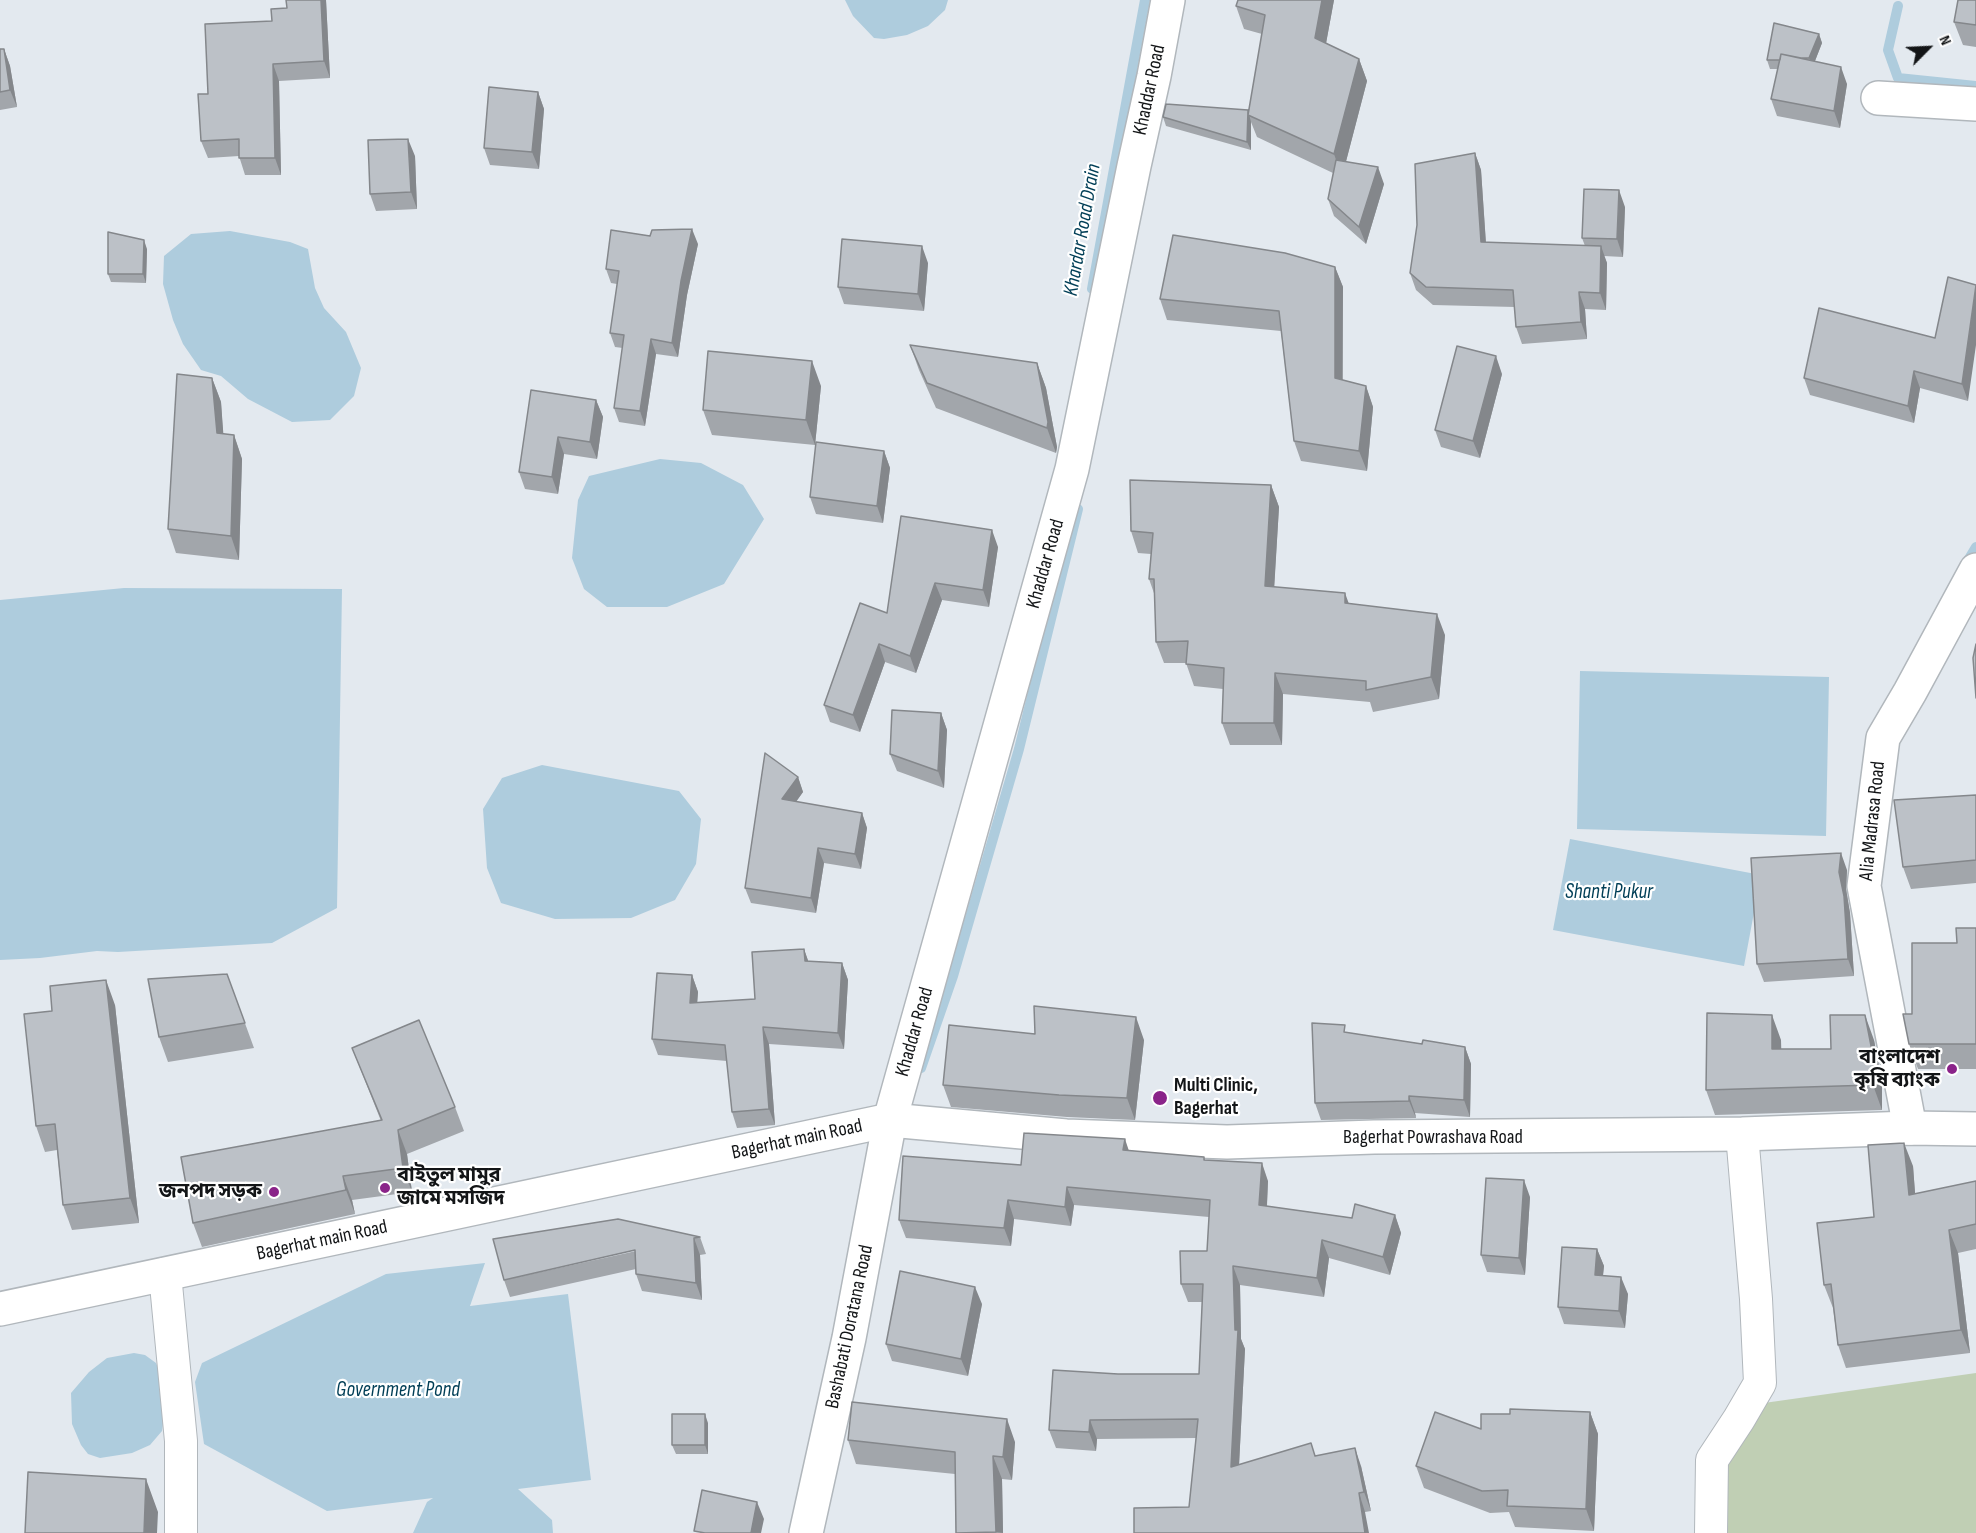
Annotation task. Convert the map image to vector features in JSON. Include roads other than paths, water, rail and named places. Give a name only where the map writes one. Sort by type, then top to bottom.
[{"type":"street","name":"Khaddar Road","points":[[890,1120],[1072,469],[1168,0]]},
{"type":"street","points":[[1878,98],[1976,104]]},
{"type":"street","name":"Alia Madrasa Road","points":[[1910,1128],[1864,886],[1883,738],[1976,570]]},
{"type":"street","name":"Bagerhat Powrashava Road","points":[[890,1120],[1066,1136],[1227,1142],[1374,1137],[1742,1134],[1910,1128],[1976,1129]]},
{"type":"street","name":"Bagerhat main Road","points":[[0,1309],[890,1120]]},
{"type":"street","name":"Bashabati Doratana Road","points":[[806,1533],[849,1338],[890,1120]]},
{"type":"street","points":[[1711,1533],[1712,1460],[1760,1383],[1756,1299],[1742,1134]]},
{"type":"street","points":[[165,1274],[181,1441],[181,1533]]},
{"type":"water","points":[[845,0],[948,0],[945,10],[928,26],[907,35],[884,39],[874,38],[853,16]]},
{"type":"water","points":[[230,231],[290,242],[308,249],[315,288],[324,308],[346,332],[361,368],[354,396],[330,420],[292,422],[248,399],[221,376],[201,370],[183,344],[173,320],[163,284],[164,256],[191,234]]},
{"type":"water","points":[[660,459],[701,463],[743,485],[764,519],[724,584],[667,607],[607,607],[584,589],[572,558],[578,500],[589,476]]},
{"type":"water","points":[[124,588],[342,589],[337,908],[272,943],[118,952],[97,951],[0,960],[0,600]]},
{"type":"water","points":[[1580,671],[1829,677],[1826,836],[1577,829]]},
{"type":"water","points":[[542,765],[679,791],[701,819],[696,864],[675,900],[631,918],[555,919],[501,903],[487,868],[483,809],[502,778]]},
{"type":"water","name":"Shanti Pukur","points":[[1570,839],[1761,875],[1744,966],[1553,930]]},
{"type":"water","name":"Government Pond","points":[[485,1263],[470,1306],[568,1294],[591,1480],[518,1489],[552,1520],[553,1533],[413,1533],[427,1502],[433,1498],[327,1511],[204,1444],[195,1382],[202,1363],[386,1274]]},
{"type":"water","points":[[134,1353],[145,1355],[156,1363],[166,1387],[162,1431],[150,1445],[132,1453],[100,1458],[88,1454],[81,1445],[72,1424],[71,1393],[89,1372],[107,1358]]},
{"type":"waterway","name":"Khardar Road Drain","points":[[1092,289],[1145,0]]},
{"type":"waterway","points":[[1898,6],[1888,50],[1898,78],[1976,86]]},
{"type":"waterway","points":[[921,1068],[953,976],[1019,749],[1078,509]]},
{"type":"waterway","points":[[1964,567],[1976,547]]},
{"type":"place","name":"বাংলাদেশ কৃষি ব্যাংক","points":[[1952,1069]]},
{"type":"place","name":"Multi Clinic, Bagerhat","points":[[1160,1098]]},
{"type":"place","name":"বাইতুল মামুর জামে মসজিদ","points":[[385,1188]]},
{"type":"place","name":"জনপদ সড়ক","points":[[274,1192]]}]
